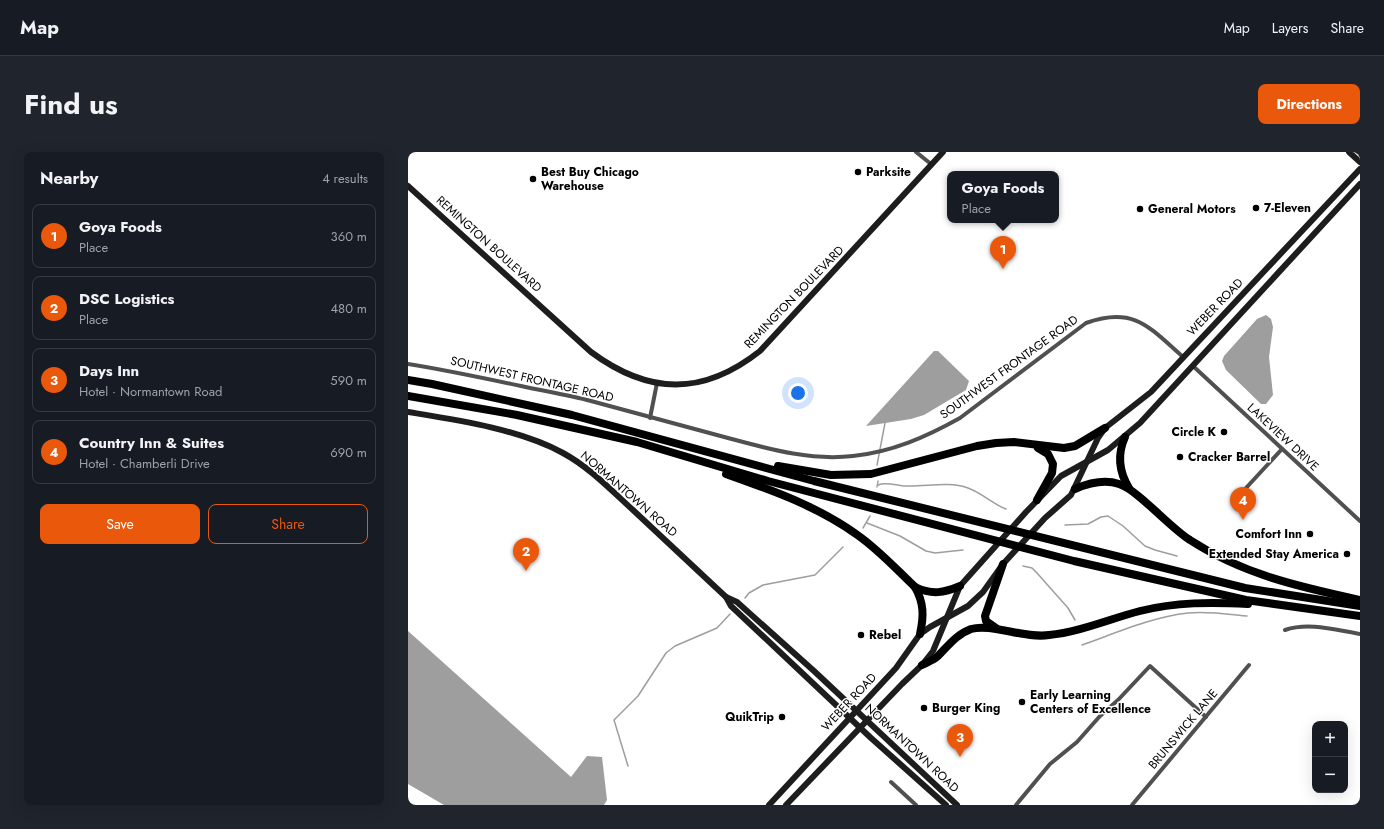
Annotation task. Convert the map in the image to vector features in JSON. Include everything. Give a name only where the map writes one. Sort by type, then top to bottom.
[{"type":"highway","points":[[408,380],[572,415],[728,456],[814,481],[1245,588],[1360,606]]},
{"type":"highway","points":[[408,396],[517,415],[637,442],[768,481],[1074,561],[1246,600],[1360,617]]},
{"type":"highway","points":[[728,456],[830,475],[852,476],[871,474],[904,467],[977,446],[1014,442],[1051,448],[1075,446],[1105,428]]},
{"type":"highway","points":[[1125,437],[1122,444],[1120,466],[1123,478],[1130,490]]},
{"type":"highway","points":[[637,442],[778,493],[829,517],[857,534],[915,587],[921,599],[923,608],[920,634]]},
{"type":"highway","points":[[1028,444],[1048,454],[1053,464],[1052,473],[1037,500]]},
{"type":"highway","points":[[1075,489],[1089,483],[1110,482],[1120,484],[1130,490],[1176,532],[1218,557],[1250,572],[1286,583],[1360,600]]},
{"type":"highway","points":[[1002,631],[990,625],[986,621],[985,616],[1003,564]]},
{"type":"highway","points":[[915,587],[932,593],[947,591],[960,586]]},
{"type":"highway","points":[[922,665],[937,657],[957,637],[965,632],[978,628],[1025,635],[1048,636],[1140,611],[1206,602],[1268,605],[1360,617]]},
{"type":"main road","name":"REMINGTON BOULEVARD","points":[[408,186],[591,352],[612,367],[624,373],[657,383],[682,384],[704,381],[723,375],[743,364],[760,351],[943,152]]},
{"type":"main road","points":[[1349,152],[1360,162]]},
{"type":"main road","name":"WEBER ROAD","points":[[769,805],[896,668],[920,634],[968,606],[976,599],[1003,564],[1045,518],[1065,501],[1075,489],[1098,438],[1105,428],[1146,396],[1360,169]]},
{"type":"main road","name":"WEBER ROAD","points":[[786,805],[922,665],[933,651],[960,586],[1037,500],[1060,476],[1108,450],[1125,437],[1193,366],[1360,184]]},
{"type":"main road","name":"NORMANTOWN ROAD","points":[[408,412],[506,432],[534,440],[563,453],[586,468],[726,597],[736,602],[957,805]]},
{"type":"main road","name":"NORMANTOWN ROAD","points":[[726,597],[731,606],[849,717],[946,805]]},
{"type":"street","points":[[916,152],[931,164]]},
{"type":"street","name":"SOUTHWEST FRONTAGE ROAD","points":[[408,364],[443,369],[591,401],[650,418],[787,453],[831,457],[853,456],[882,451],[913,442],[941,428],[960,418],[1086,323],[1102,317],[1124,316],[1144,323],[1183,357]]},
{"type":"street","name":"LAKEVIEW DRIVE","points":[[1193,366],[1360,521]]},
{"type":"street","points":[[650,418],[657,383]]},
{"type":"street","points":[[1246,488],[1282,449]]},
{"type":"street","points":[[1285,630],[1298,626],[1311,626],[1360,634]]},
{"type":"street","name":"BRUNSWICK LANE","points":[[1132,805],[1249,665]]},
{"type":"street","points":[[1016,805],[1050,764],[1078,742],[1100,716],[1118,700],[1150,666],[1206,717]]},
{"type":"street","points":[[891,782],[916,805]]},
{"type":"shaded area","points":[[1266,315],[1271,319],[1273,327],[1269,357],[1273,395],[1266,404],[1261,404],[1226,370],[1222,361],[1224,356],[1257,319]]},
{"type":"shaded area","points":[[934,351],[938,351],[969,381],[966,390],[924,415],[911,419],[866,426]]},
{"type":"shaded area","points":[[408,631],[571,777],[587,756],[602,757],[607,800],[604,805],[444,805],[408,784]]},
{"type":"waterway","points":[[877,465],[885,423]]},
{"type":"waterway","points":[[877,487],[878,481]]},
{"type":"waterway","points":[[878,485],[884,483],[906,486],[960,486],[973,490],[1006,509]]},
{"type":"waterway","points":[[863,528],[870,516]]},
{"type":"waterway","points":[[1065,525],[1088,524],[1101,517],[1108,516],[1123,526],[1145,546],[1177,556]]},
{"type":"waterway","points":[[867,523],[900,536],[926,551],[935,553],[963,550]]},
{"type":"waterway","points":[[745,598],[749,593],[763,585],[815,575],[843,547]]},
{"type":"waterway","points":[[1023,566],[1032,568],[1037,573],[1068,608],[1075,620]]},
{"type":"waterway","points":[[1082,645],[1134,626],[1175,615],[1202,612],[1247,616]]},
{"type":"waterway","points":[[628,766],[614,720],[638,696],[666,653],[675,646],[717,628],[730,614]]},
{"type":"place","name":"Parksite","points":[[858,172]]},
{"type":"place","name":"Best Buy Chicago Warehouse","points":[[533,179]]},
{"type":"place","name":"7-Eleven","points":[[1256,208]]},
{"type":"place","name":"General Motors","points":[[1140,209]]},
{"type":"place","name":"Goya Foods","points":[[1003,269]]},
{"type":"place","name":"Circle K","points":[[1224,432]]},
{"type":"place","name":"Cracker Barrel","points":[[1180,457]]},
{"type":"place","name":"Country Inn & Suites","points":[[1243,520]]},
{"type":"place","name":"Comfort Inn","points":[[1310,534]]},
{"type":"place","name":"Extended Stay America","points":[[1347,554]]},
{"type":"place","name":"DSC Logistics","points":[[526,571]]},
{"type":"place","name":"Rebel","points":[[861,635]]},
{"type":"place","name":"Early Learning Centers of Excellence","points":[[1022,702]]},
{"type":"place","name":"Burger King","points":[[924,708]]},
{"type":"place","name":"QuikTrip","points":[[782,717]]},
{"type":"place","name":"Days Inn","points":[[960,757]]}]
